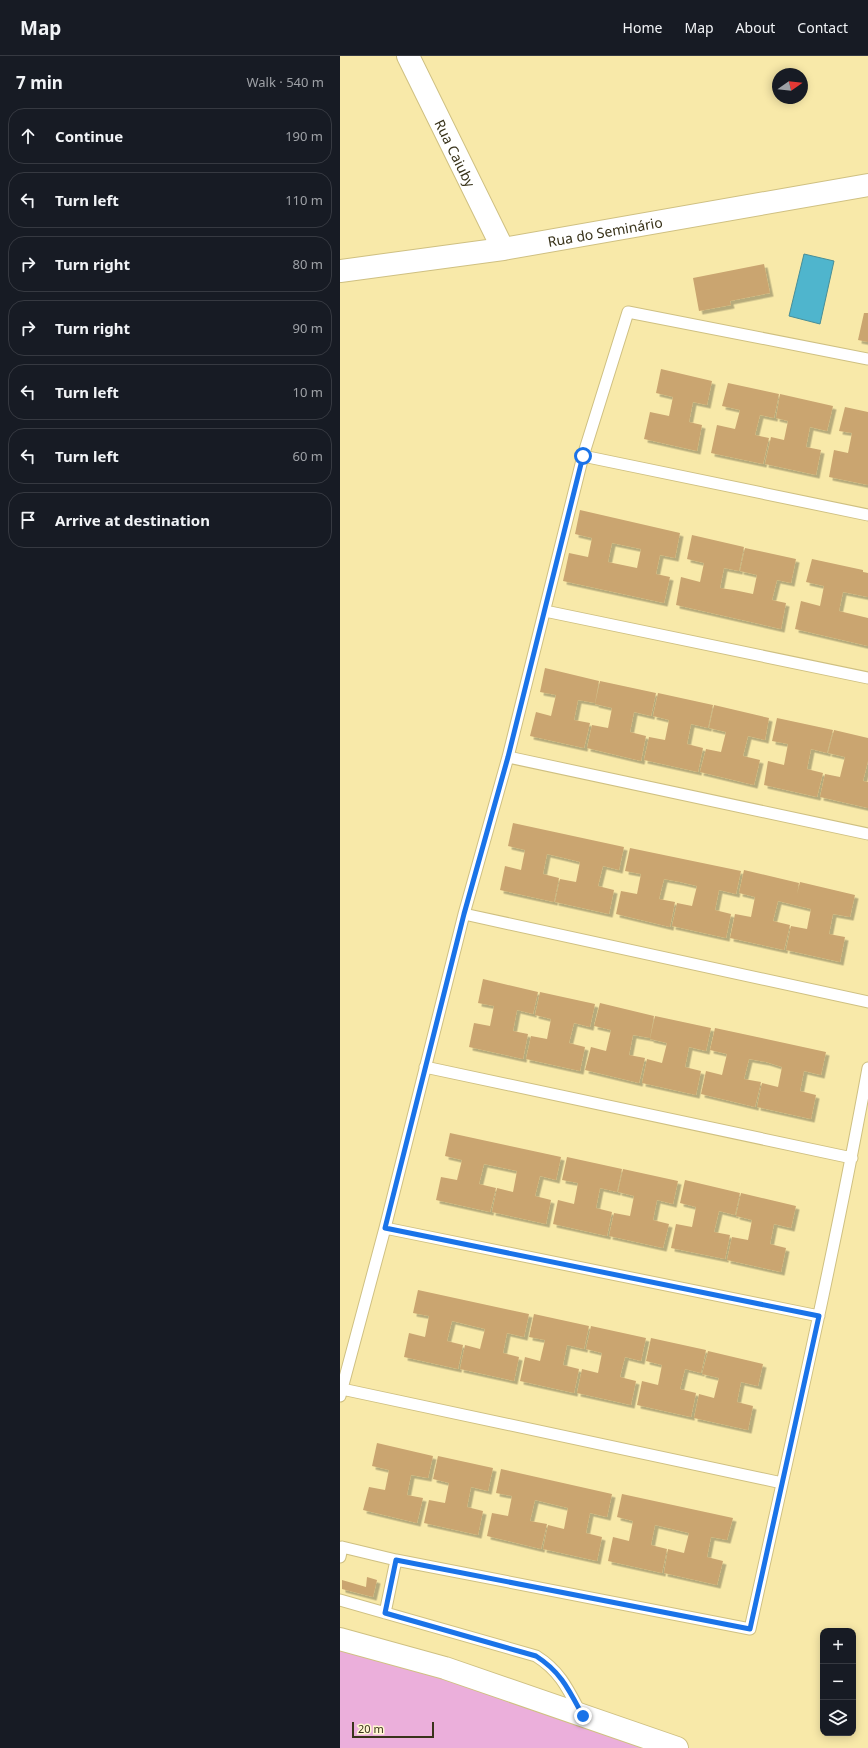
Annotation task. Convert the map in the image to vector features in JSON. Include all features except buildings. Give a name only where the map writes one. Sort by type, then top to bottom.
[{"type":"street","name":"Rua Caiuby","points":[[408,56],[503,249]]},
{"type":"street","name":"Rua do Seminário","points":[[340,271],[503,249],[868,185]]},
{"type":"street","points":[[340,1639],[445,1668],[677,1748]]},
{"type":"lane","points":[[782,1483],[341,1392],[385,1228],[464,914],[508,757],[583,456],[628,312],[868,359]]},
{"type":"lane","points":[[583,456],[868,515]]},
{"type":"lane","points":[[545,611],[868,678]]},
{"type":"lane","points":[[508,757],[868,834]]},
{"type":"lane","points":[[464,914],[868,1002]]},
{"type":"lane","points":[[425,1067],[852,1158]]},
{"type":"lane","points":[[341,1550],[750,1629],[819,1316],[852,1158],[868,1068]]},
{"type":"lane","points":[[385,1228],[819,1316]]},
{"type":"lane","points":[[385,1613],[396,1560]]},
{"type":"lane","points":[[340,1600],[536,1656],[548,1664],[563,1679],[583,1716]]},
{"type":"shaded area","points":[[340,1647],[432,1673],[653,1748],[340,1748]]},
{"type":"water","points":[[804,254],[834,261],[820,324],[789,316]]},
{"type":"route","points":[[583,456],[508,757],[464,914],[385,1228],[819,1316],[750,1629],[396,1560],[385,1613],[536,1656],[548,1664],[563,1679],[583,1716]]}]
